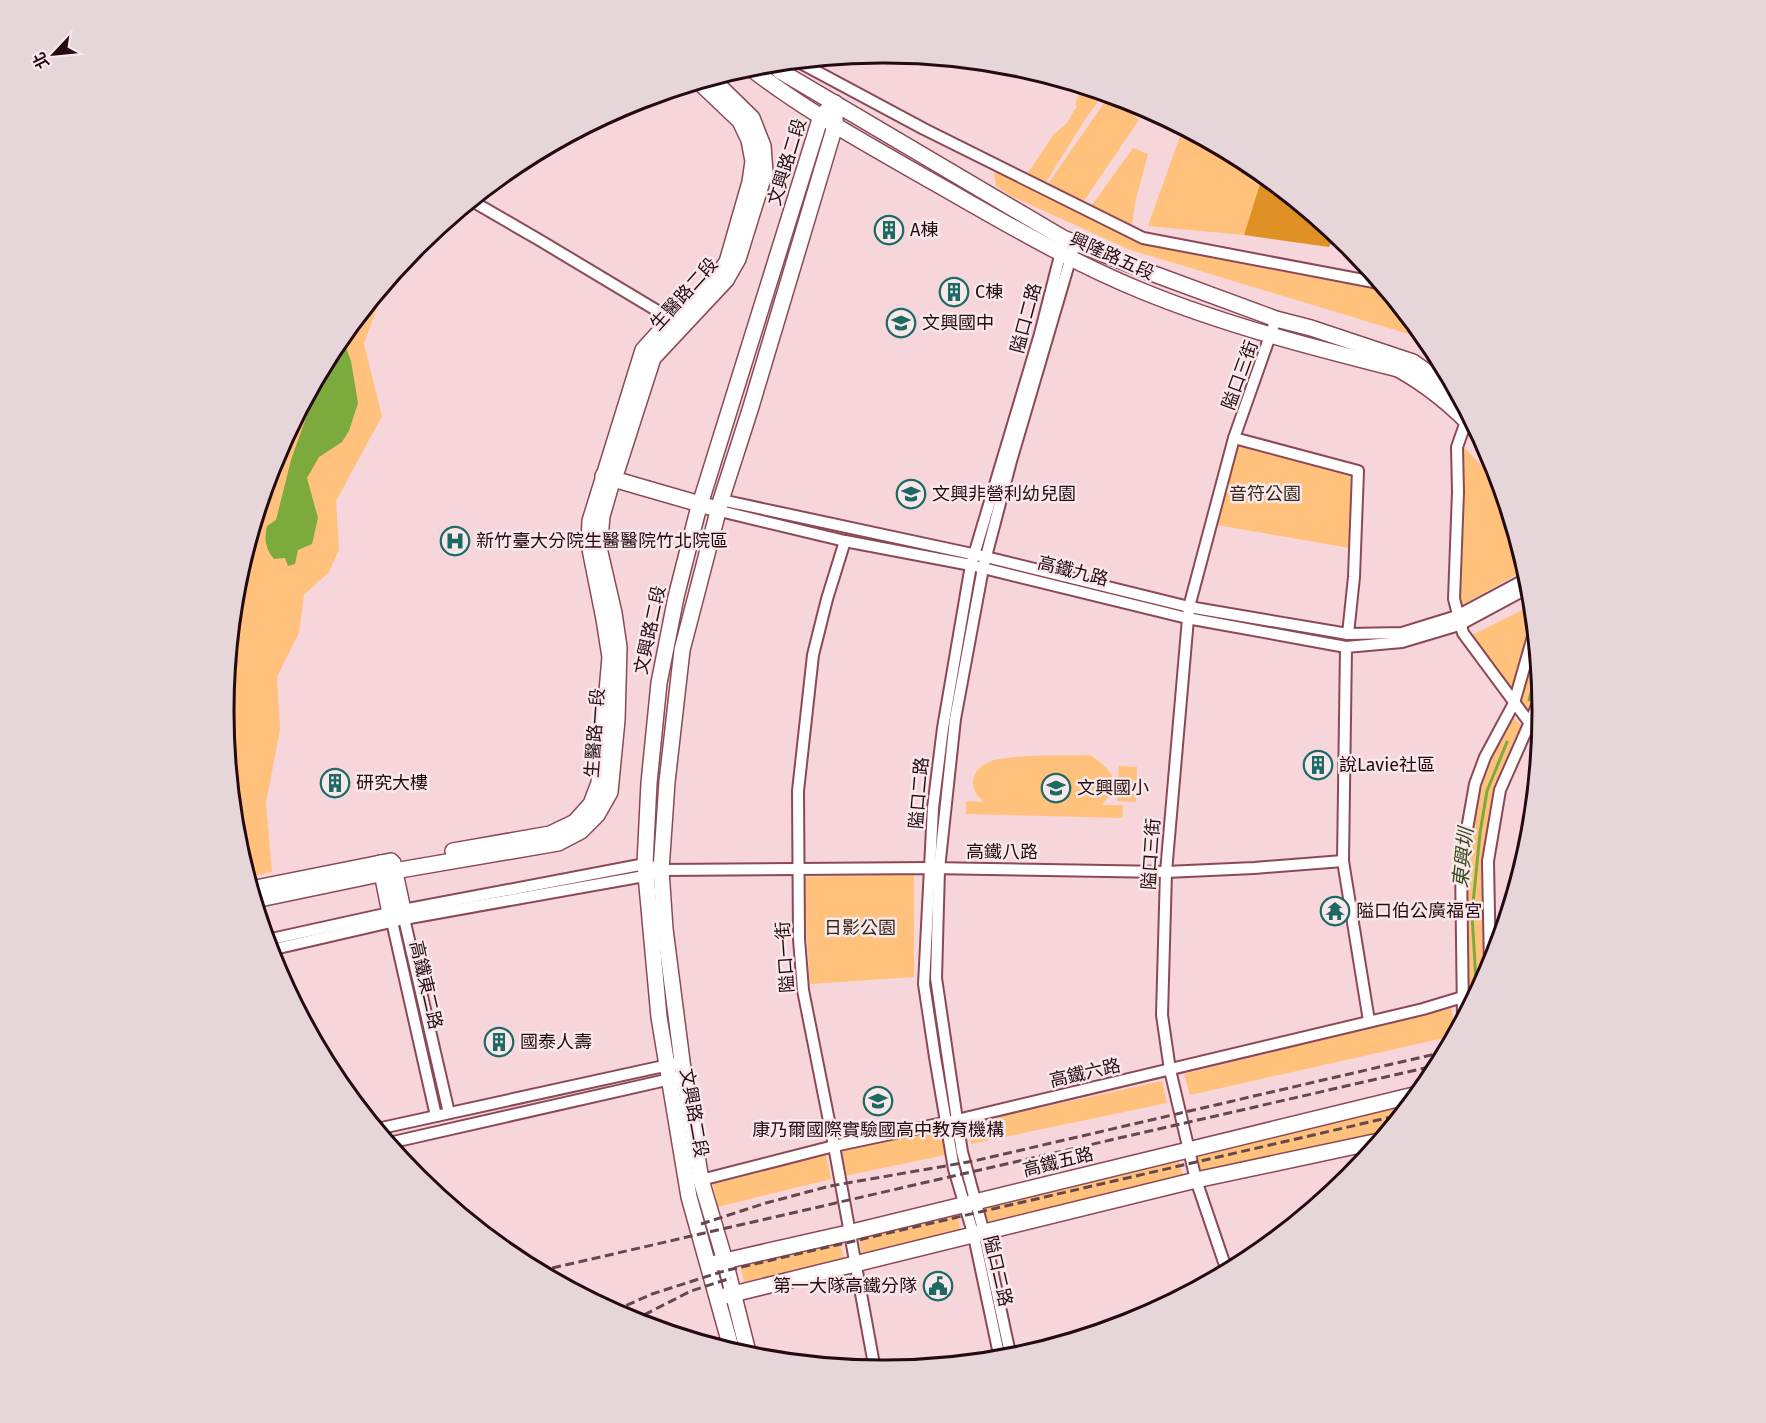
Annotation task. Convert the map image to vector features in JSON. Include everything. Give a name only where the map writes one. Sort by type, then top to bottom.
[{"type":"street","points":[[809,68],[924,129],[1143,238],[1368,281]]},
{"type":"street","name":"興隆路五段","points":[[781,71],[1069,240],[1146,272],[1276,319],[1311,328],[1413,362],[1443,385]]},
{"type":"street","name":"興隆路五段","points":[[760,74],[835,126],[1066,257],[1143,291],[1271,336],[1398,369],[1417,379],[1457,409]]},
{"type":"street","name":"生醫路二段","points":[[610,472],[643,350],[711,297],[726,280],[738,259],[765,172],[763,146],[752,118],[718,84]]},
{"type":"street","name":"生醫路二段","points":[[676,323],[712,283],[727,262],[750,182],[753,161],[749,140],[740,121],[705,88]]},
{"type":"street","name":"文興路二段","points":[[746,1346],[659,1017],[645,871],[649,783],[659,683],[676,597],[702,498],[821,116],[835,103]]},
{"type":"street","name":"文興路二段","points":[[729,1341],[689,1197],[675,1071],[661,870],[667,782],[682,650],[721,506],[835,126],[835,103]]},
{"type":"street","points":[[479,205],[676,323]]},
{"type":"street","name":"隘口二路","points":[[1008,1348],[957,1153],[945,1122],[924,984],[935,869],[955,719],[985,562],[1069,240]]},
{"type":"street","name":"隘口二路","points":[[957,1153],[957,1120],[936,978],[933,808],[943,728],[973,560],[1036,345],[1066,257]]},
{"type":"street","name":"隘口三街","points":[[1224,1263],[1196,1180],[1170,1070],[1162,1015],[1166,872],[1188,613],[1234,438],[1276,319]]},
{"type":"street","points":[[1465,424],[1457,447],[1458,492],[1454,598],[1458,620],[1463,633],[1530,724]]},
{"type":"street","points":[[1234,438],[1358,471],[1354,577],[1348,634]]},
{"type":"street","name":"高鐵九路","points":[[610,472],[845,541],[985,562],[1188,613],[1346,647],[1402,642],[1520,592]]},
{"type":"street","name":"生醫路一段","points":[[263,898],[387,867],[550,834],[575,822],[591,804],[599,783],[610,657],[589,544],[590,521],[610,472]]},
{"type":"street","name":"高鐵九路","points":[[721,506],[973,560]]},
{"type":"street","name":"隘口一街","points":[[845,541],[813,655],[798,791],[799,939],[803,990],[873,1360]]},
{"type":"street","name":"高鐵九路","points":[[1188,613],[1348,634],[1402,633],[1458,620],[1519,584]]},
{"type":"street","points":[[1346,647],[1343,861],[1369,1021]]},
{"type":"street","points":[[1462,1003],[1461,863],[1475,784],[1485,757],[1514,703],[1528,652]]},
{"type":"street","points":[[1489,940],[1488,861],[1500,790],[1532,720]]},
{"type":"street","name":"高鐵八路","points":[[645,871],[935,869],[1166,872],[1343,861]]},
{"type":"street","name":"生醫路一段","points":[[259,887],[387,867]]},
{"type":"street","name":"高鐵東二路","points":[[387,867],[436,1116]]},
{"type":"street","points":[[276,938],[645,871]]},
{"type":"street","points":[[279,948],[397,916]]},
{"type":"street","name":"高鐵東二路","points":[[397,916],[449,1113]]},
{"type":"street","name":"高鐵六路","points":[[701,1180],[834,1146],[1170,1070],[1423,1009],[1466,996]]},
{"type":"street","points":[[386,1127],[675,1071]]},
{"type":"street","points":[[397,1141],[675,1071]]},
{"type":"street","name":"高鐵五路","points":[[708,1264],[848,1233],[1403,1098]]},
{"type":"street","points":[[716,1298],[1196,1180],[1367,1144]]},
{"type":"street","name":"隘口二路","points":[[979,1235],[998,1350]]},
{"type":"green space","points":[[1079,93],[1099,100],[1041,190],[1023,180],[1054,134],[1067,123],[1077,106],[1075,104]]},
{"type":"green space","points":[[1105,102],[1127,111],[1139,120],[1079,208],[1043,191]]},
{"type":"green space","points":[[1180,136],[1262,185],[1244,235],[1148,226]]},
{"type":"green space","points":[[1133,148],[1148,154],[1135,203],[1131,234],[1087,212]]},
{"type":"green space","points":[[997,171],[1143,242],[1371,284],[1410,334],[1128,249],[1011,196],[996,186],[994,174]]},
{"type":"green space","points":[[378,306],[364,344],[382,416],[336,501],[339,550],[329,572],[304,595],[299,633],[277,677],[280,730],[266,803],[272,872],[256,875],[240,796],[236,754],[234,712],[236,669],[247,585],[269,503],[301,425],[344,351]]},
{"type":"green space","points":[[1458,441],[1484,468],[1497,503],[1516,575],[1458,607]]},
{"type":"green space","name":"音符公園","points":[[1236,443],[1351,477],[1349,548],[1217,525]]},
{"type":"green space","points":[[1523,609],[1527,639],[1511,692],[1472,635]]},
{"type":"green space","points":[[1530,666],[1530,710],[1519,700]]},
{"type":"green space","points":[[1511,715],[1523,727],[1495,790],[1482,855],[1484,954],[1471,984],[1468,985],[1466,870],[1481,783]]},
{"type":"green space","points":[[1090,755],[1109,771],[1114,781],[1111,793],[1102,805],[1123,805],[1122,818],[966,814],[966,801],[984,802],[976,792],[973,779],[978,769],[988,762],[1021,756]]},
{"type":"green space","points":[[1119,766],[1137,767],[1136,802],[1117,801]]},
{"type":"green space","name":"日影公園","points":[[914,874],[914,977],[810,984],[803,877]]},
{"type":"green space","points":[[1451,1008],[1454,1020],[1444,1038],[1190,1095],[1184,1074]]},
{"type":"green space","points":[[1162,1081],[1167,1103],[971,1144],[968,1124]]},
{"type":"green space","points":[[1397,1106],[1374,1136],[1201,1176],[1197,1157]]},
{"type":"green space","points":[[941,1130],[945,1155],[844,1176],[841,1149]]},
{"type":"green space","points":[[826,1155],[831,1179],[718,1207],[712,1181]]},
{"type":"green space","points":[[1179,1161],[1183,1177],[989,1226],[983,1203]]},
{"type":"green space","points":[[957,1214],[961,1233],[862,1257],[859,1236]]},
{"type":"green space","points":[[839,1240],[844,1258],[744,1282],[740,1264]]},
{"type":"shaded area","points":[[1260,184],[1331,243],[1329,247],[1244,235]]},
{"type":"shaded area","points":[[346,348],[351,361],[358,403],[349,431],[342,442],[319,457],[307,478],[318,518],[312,544],[298,550],[295,564],[288,566],[285,558],[274,559],[267,547],[266,539],[267,526],[276,520],[291,460],[308,411]]},
{"type":"waterway","name":"東興圳","points":[[1529,700],[1531,693]]},
{"type":"waterway","name":"東興圳","points":[[1476,974],[1472,914],[1480,833],[1487,791],[1507,742]]},
{"type":"railway","points":[[701,1224],[830,1186],[974,1161],[1433,1055]]},
{"type":"railway","points":[[551,1268],[1424,1068]]},
{"type":"railway","points":[[625,1306],[652,1294],[724,1271],[1388,1118]]},
{"type":"railway","points":[[645,1315],[691,1291],[731,1278]]},
{"type":"place","name":"A棟","points":[[889,230]]},
{"type":"place","name":"C棟","points":[[954,292]]},
{"type":"place","name":"文興國中","points":[[901,323]]},
{"type":"place","name":"文興非營利幼兒園","points":[[911,494]]},
{"type":"place","name":"新竹臺大分院生醫醫院竹北院區","points":[[455,541]]},
{"type":"place","name":"說Lavie社區","points":[[1318,765]]},
{"type":"place","name":"研究大樓","points":[[335,783]]},
{"type":"place","name":"文興國小","points":[[1056,788]]},
{"type":"place","name":"隘口伯公廣福宮","points":[[1335,911]]},
{"type":"place","name":"國泰人壽","points":[[499,1042]]},
{"type":"place","name":"康乃爾國際實驗國高中教育機構","points":[[878,1101]]},
{"type":"place","name":"第一大隊高鐵分隊","points":[[938,1286]]}]
